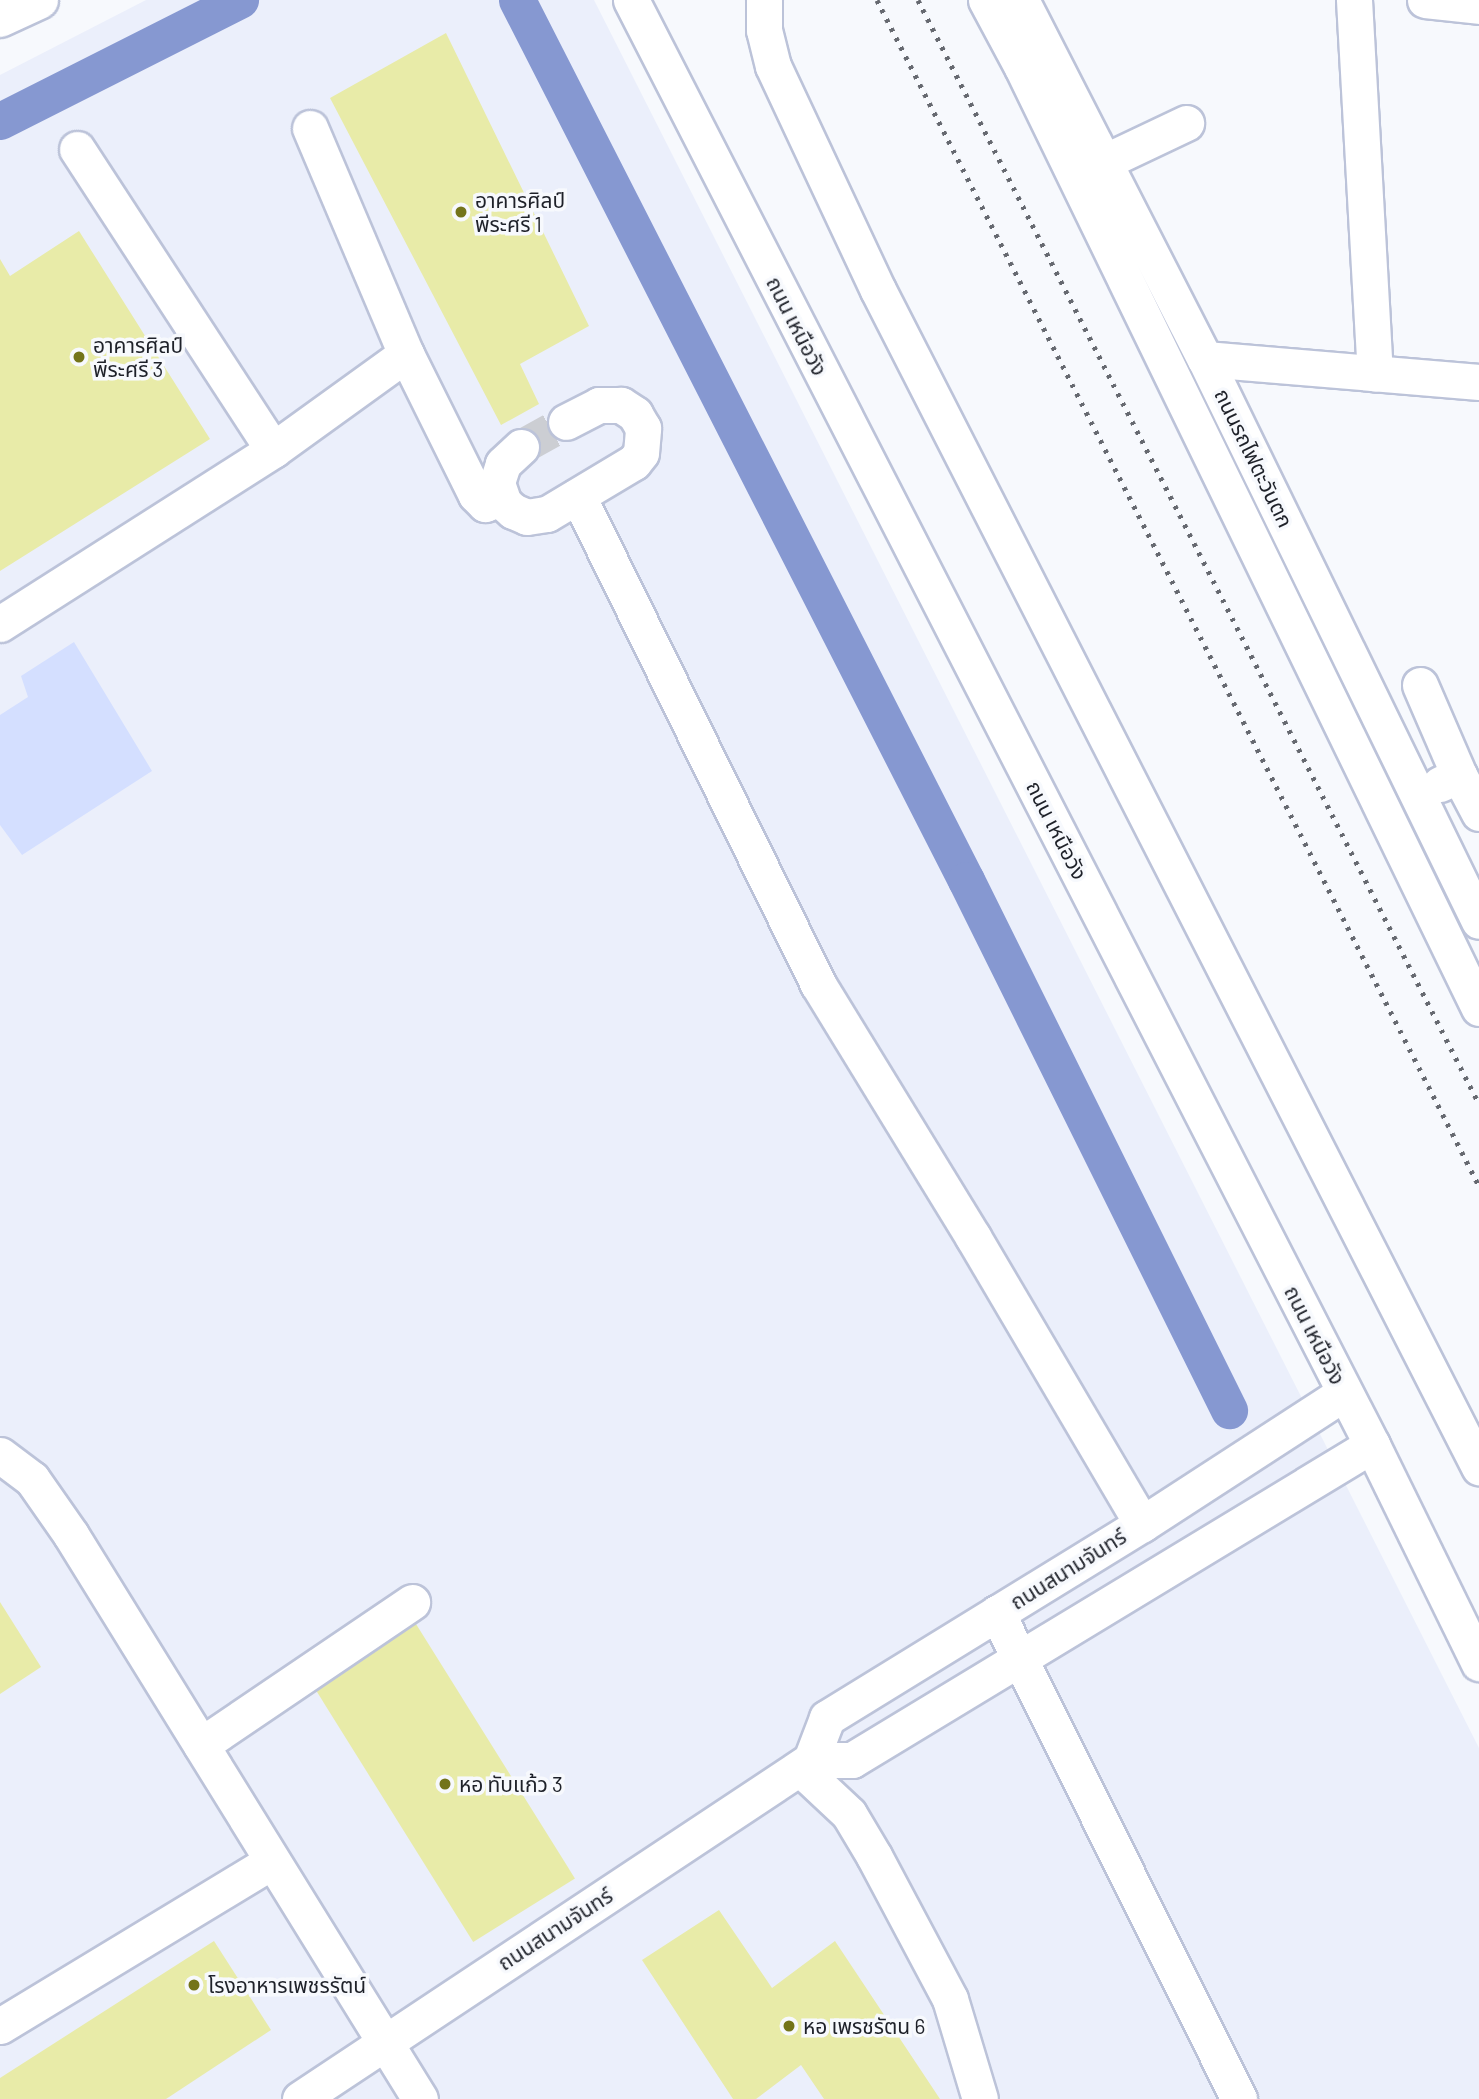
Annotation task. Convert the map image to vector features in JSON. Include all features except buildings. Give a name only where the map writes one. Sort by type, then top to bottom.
[{"type":"highway","points":[[0,18],[38,0]]},
{"type":"street","name":"ถนน เหนือวัง","points":[[631,0],[1372,1444],[1479,1663]]},
{"type":"street","points":[[764,0],[764,30],[773,66],[878,290],[1479,1467]]},
{"type":"street","points":[[986,0],[1023,66],[1359,765],[1479,1008]]},
{"type":"street","name":"ถนนรถไฟตะวันตก","points":[[1021,0],[1205,359],[1479,921]]},
{"type":"street","points":[[1354,0],[1375,373]]},
{"type":"street","points":[[1425,0],[1479,6]]},
{"type":"street","points":[[1104,162],[1186,123]]},
{"type":"street","points":[[310,128],[406,354],[476,495],[485,504],[501,498]]},
{"type":"street","points":[[77,149],[273,450]]},
{"type":"street","points":[[0,624],[273,450],[406,354]]},
{"type":"street","points":[[1205,359],[1479,382]]},
{"type":"street","points":[[521,447],[500,471],[498,483],[501,498],[513,512],[527,517],[547,514],[634,462],[641,453],[643,428],[635,414],[611,403],[599,405],[566,422]]},
{"type":"street","points":[[578,496],[818,984],[973,1237],[1142,1524]]},
{"type":"street","points":[[1420,685],[1459,775],[1479,813]]},
{"type":"street","points":[[1418,794],[1459,775]]},
{"type":"street","name":"ถนนสนามจันทร์","points":[[300,2099],[805,1764],[827,1718],[1142,1524],[1344,1393]]},
{"type":"street","points":[[805,1764],[852,1760],[1372,1444]]},
{"type":"street","points":[[0,1455],[32,1479],[63,1524],[420,2099]]},
{"type":"street","points":[[201,1745],[412,1602]]},
{"type":"street","points":[[996,1613],[1239,2099]]},
{"type":"street","points":[[805,1764],[849,1814],[950,1999],[980,2099]]},
{"type":"street","points":[[0,2026],[272,1861]]},
{"type":"shaded area","points":[[146,0],[594,0],[1479,1748],[1479,2099],[0,2099],[0,75]]},
{"type":"shaded area","points":[[74,642],[152,771],[22,855],[0,825],[0,715],[28,697],[21,676]]},
{"type":"waterway","points":[[0,121],[240,0]]},
{"type":"waterway","points":[[517,0],[966,880],[1229,1410]]},
{"type":"tunnel","points":[[521,447],[566,422]]},
{"type":"railway","points":[[877,0],[1479,1186]]},
{"type":"railway","points":[[918,0],[1479,1104]]},
{"type":"place","name":"อาคารศิลป์ พีระศรี 1","points":[[461,212]]},
{"type":"place","name":"อาคารศิลป์ พีระศรี 3","points":[[79,357]]},
{"type":"place","name":"หอ ทับแก้ว 3","points":[[445,1784]]},
{"type":"place","name":"โรงอาหารเพชรรัตน์","points":[[194,1985]]},
{"type":"place","name":"หอ เพรชรัตน 6","points":[[789,2026]]}]
